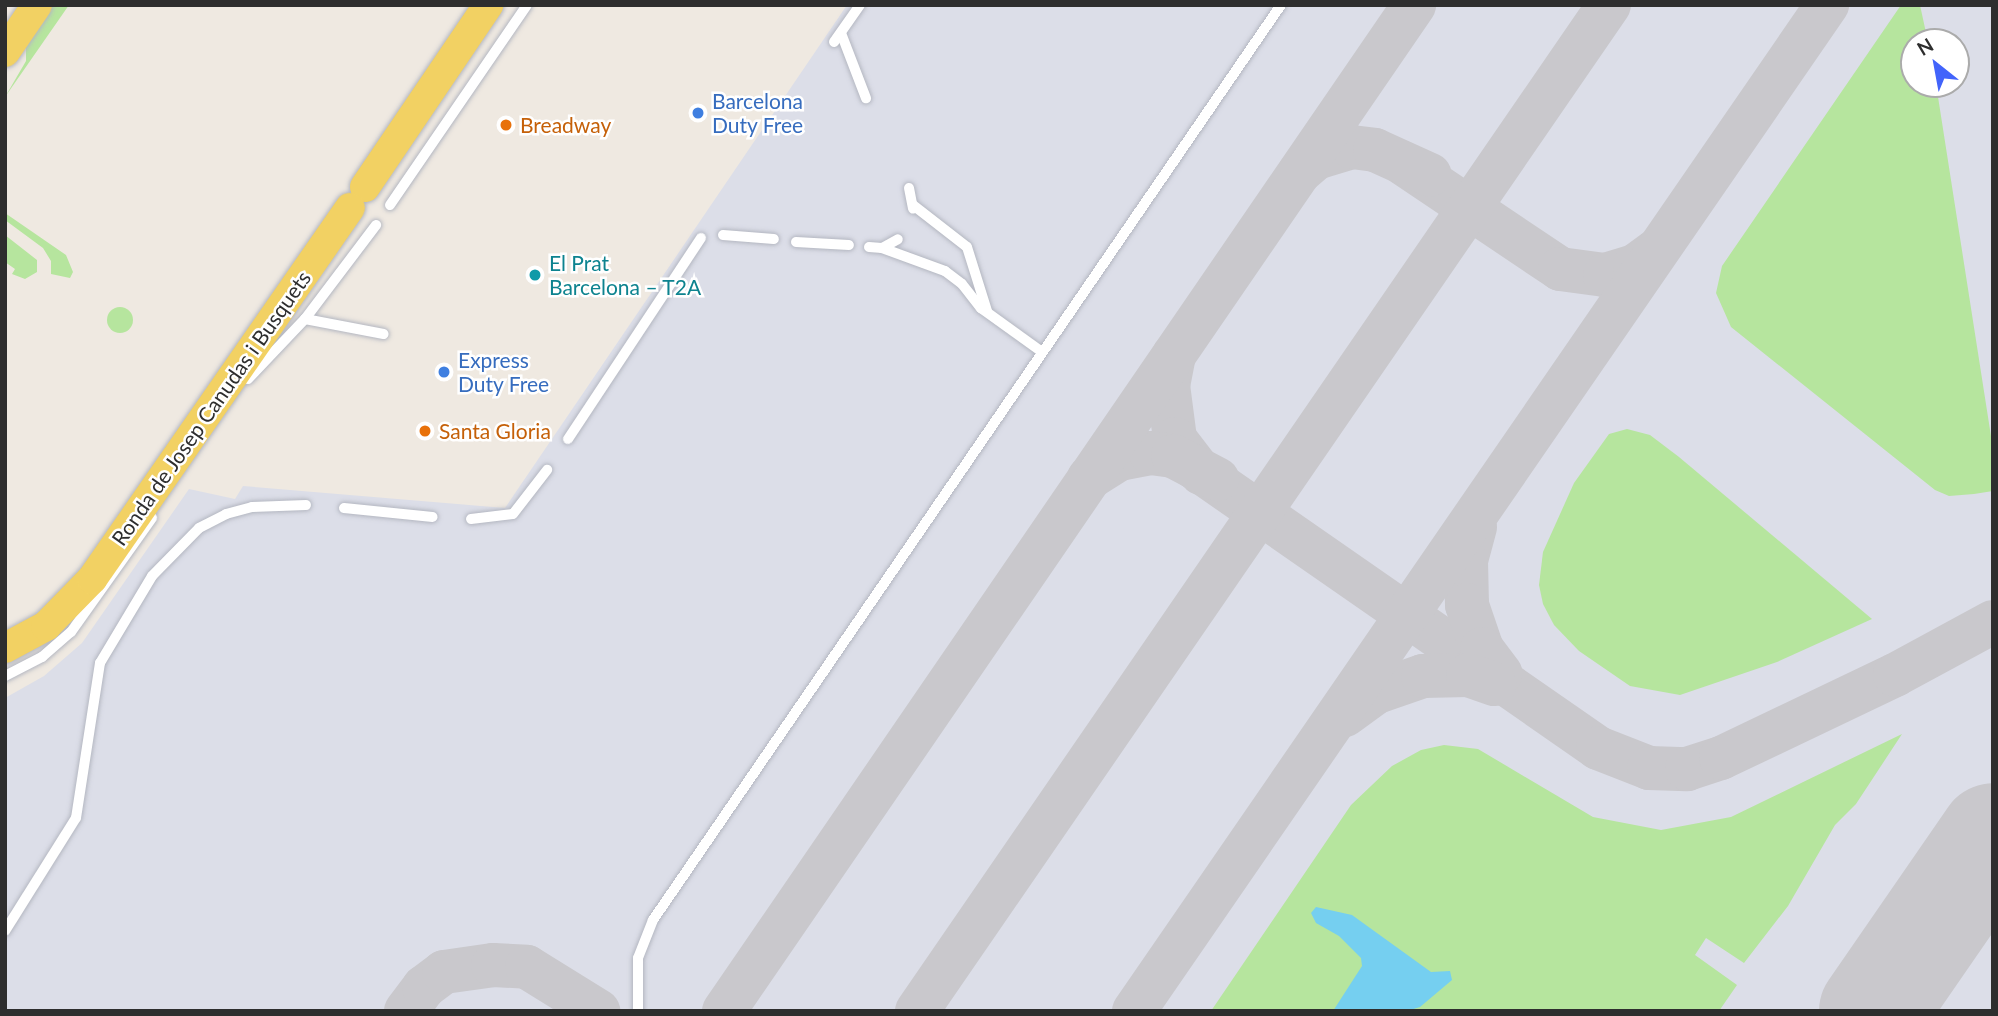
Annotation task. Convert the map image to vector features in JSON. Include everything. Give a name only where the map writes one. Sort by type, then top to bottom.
[{"type":"main road","points":[[5,52],[37,5]]},
{"type":"main road","name":"Ronda de Josep Canudas i Busquets","points":[[5,648],[46,626],[92,579],[488,5]]},
{"type":"lane","points":[[390,205],[527,5]]},
{"type":"lane","points":[[860,5],[838,37],[866,98]]},
{"type":"lane","points":[[638,1011],[638,958],[653,920],[1281,5]]},
{"type":"lane","points":[[909,188],[913,207],[967,247],[983,304],[992,317]]},
{"type":"lane","name":"Ronda de Josep Canudas i Busquets","points":[[234,397],[305,319],[376,225]]},
{"type":"lane","points":[[723,235],[774,239]]},
{"type":"lane","points":[[882,248],[898,239]]},
{"type":"lane","points":[[568,439],[700,241]]},
{"type":"lane","points":[[796,242],[849,245]]},
{"type":"lane","points":[[869,247],[882,248],[945,271],[992,317],[1042,352]]},
{"type":"lane","points":[[305,319],[384,334]]},
{"type":"lane","points":[[471,519],[513,514],[547,470]]},
{"type":"lane","points":[[5,931],[76,818],[100,663],[152,576],[199,528],[226,514],[252,507],[306,505]]},
{"type":"lane","name":"Ronda de Josep Canudas i Busquets","points":[[5,676],[42,657],[71,632],[160,507]]},
{"type":"lane","points":[[344,508],[433,517]]},
{"type":"shaded area","points":[[847,5],[1993,5],[1993,1011],[5,1011],[5,698],[44,676],[82,643],[189,489],[235,499],[243,486],[505,508]]},
{"type":"green space","points":[[52,5],[69,5],[5,97],[26,61],[26,40]]},
{"type":"green space","points":[[1901,5],[1920,5],[1925,28],[1900,28],[1900,98],[1938,98],[1993,449],[1993,491],[1949,496],[1935,490],[1731,327],[1716,293],[1722,266]]},
{"type":"green space","points":[[5,213],[66,255],[73,272],[70,278],[51,274],[51,261],[43,248],[5,220]]},
{"type":"green space","points":[[5,235],[37,260],[37,272],[25,279],[12,274],[15,269],[5,262]]},
{"type":"green space","points":[[120,307],[129,311],[133,320],[129,329],[120,333],[111,329],[107,320],[111,311]]},
{"type":"green space","points":[[1627,429],[1650,435],[1679,457],[1872,619],[1777,662],[1680,695],[1630,686],[1579,651],[1554,625],[1543,604],[1539,585],[1543,552],[1574,483],[1609,434]]},
{"type":"green space","points":[[1902,734],[1856,804],[1835,825],[1788,906],[1744,963],[1706,938],[1695,955],[1737,985],[1719,1011],[1211,1011],[1351,805],[1392,766],[1421,750],[1444,745],[1478,749],[1593,817],[1661,830],[1731,817]]},
{"type":"water","points":[[1316,907],[1352,915],[1431,972],[1450,971],[1452,980],[1420,1007],[1407,1011],[1333,1011],[1362,966],[1361,958],[1339,936],[1316,923],[1311,913]]},
{"type":"taxiway","points":[[724,1011],[1414,5]]},
{"type":"taxiway","points":[[917,1011],[1609,5]]},
{"type":"taxiway","points":[[1134,1011],[1827,5]]},
{"type":"taxiway","points":[[1300,172],[1316,158],[1352,147],[1375,150],[1430,175]]},
{"type":"taxiway","points":[[1404,164],[1560,269],[1605,275],[1635,266],[1657,250]]},
{"type":"taxiway","points":[[1174,355],[1168,385],[1175,439],[1201,473]]},
{"type":"taxiway","points":[[1089,478],[1120,459],[1151,453],[1173,456],[1217,479]]},
{"type":"taxiway","points":[[1191,465],[1598,748],[1649,768],[1687,769],[1721,758],[1895,675],[1993,622]]},
{"type":"taxiway","points":[[1475,527],[1466,561],[1467,605],[1482,649],[1501,674]]},
{"type":"taxiway","points":[[1345,715],[1377,692],[1423,676],[1468,675],[1494,684]]},
{"type":"taxiway","points":[[406,1011],[424,987],[444,972],[493,965],[527,967],[598,1011]]},
{"type":"runway","points":[[1873,1011],[1993,837]]},
{"type":"place","name":"Barcelona Duty Free","points":[[698,113]]},
{"type":"place","name":"Breadway","points":[[506,125]]},
{"type":"place","name":"El Prat Barcelona – T2A","points":[[535,275]]},
{"type":"place","name":"Express Duty Free","points":[[444,372]]},
{"type":"place","name":"Santa Gloria","points":[[425,431]]}]
